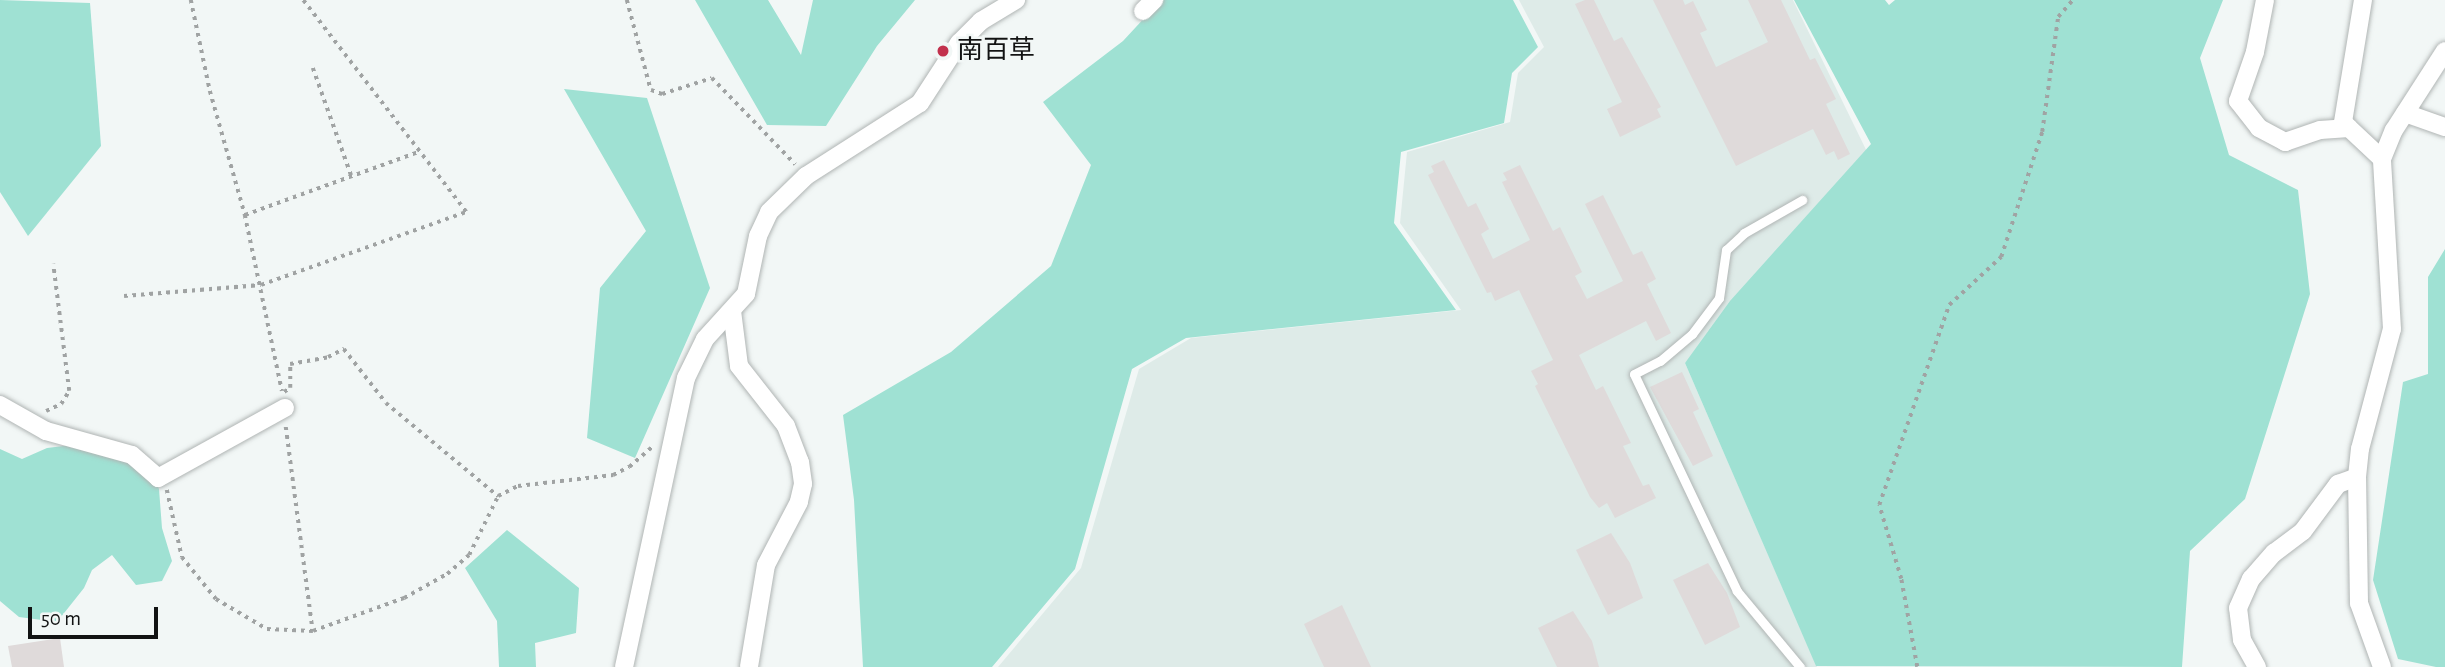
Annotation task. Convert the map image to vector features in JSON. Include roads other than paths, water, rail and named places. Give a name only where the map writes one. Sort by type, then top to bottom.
[{"type":"street","points":[[624,667],[686,378],[705,339],[746,294],[758,236],[769,212],[806,176],[920,103],[959,43],[981,21],[1016,0]]},
{"type":"street","points":[[2265,0],[2255,52],[2238,102],[2259,128],[2286,142],[2320,130],[2349,128]]},
{"type":"street","points":[[2363,0],[2343,122],[2382,159]]},
{"type":"street","points":[[2382,667],[2359,603],[2357,477],[2360,449],[2392,329],[2382,159],[2405,113],[2445,51]]},
{"type":"street","points":[[2405,113],[2445,127]]},
{"type":"street","points":[[732,311],[739,366],[786,426],[800,462],[803,484],[799,502],[766,565],[749,667]]},
{"type":"street","points":[[0,405],[46,431],[132,455],[158,478],[284,401]]},
{"type":"street","points":[[2257,667],[2242,640],[2238,608],[2251,579],[2274,553],[2303,531],[2338,484],[2357,477]]},
{"type":"lane","points":[[1800,667],[1737,591],[1634,374],[1660,361],[1692,334],[1719,298],[1726,250],[1744,233],[1802,200]]},
{"type":"place","name":"南百草","points":[[943,51]]}]
